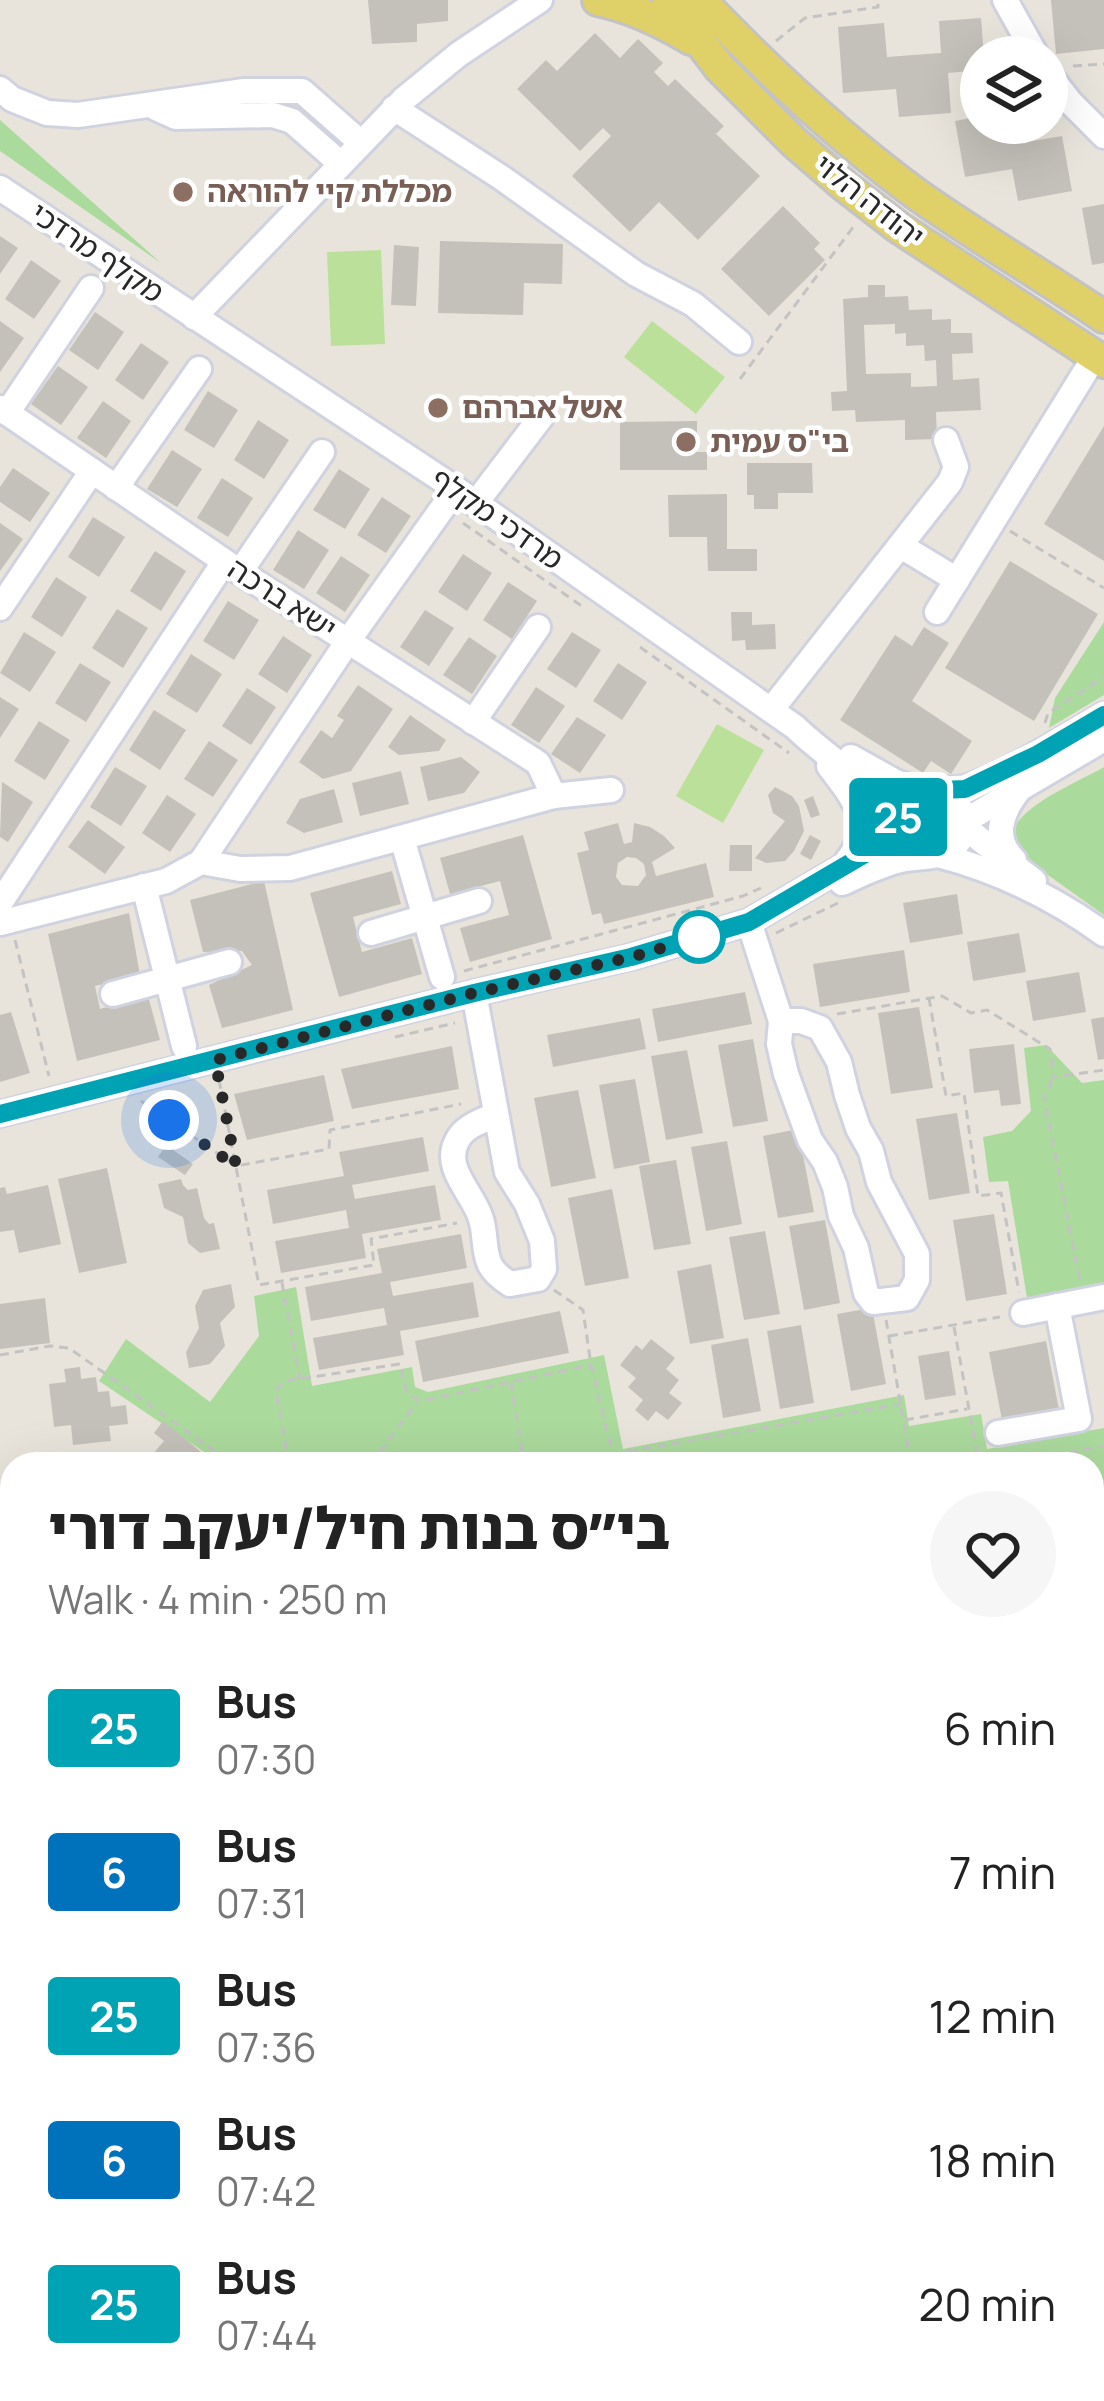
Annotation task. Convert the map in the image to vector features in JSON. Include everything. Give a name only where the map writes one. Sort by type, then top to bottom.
[{"type":"main road","points":[[598,0],[623,5],[703,46]]},
{"type":"main road","name":"יהודה הלוי","points":[[668,0],[734,83],[794,142],[898,227],[1099,359]]},
{"type":"main road","name":"יהודה הלוי","points":[[700,0],[820,114],[920,196],[1104,317]]},
{"type":"street","points":[[194,317],[394,108],[459,53],[541,0]]},
{"type":"street","points":[[1005,0],[1025,36]]},
{"type":"street","points":[[0,89],[47,113],[78,115],[244,91],[302,91],[360,142]]},
{"type":"street","points":[[1068,97],[1104,136]]},
{"type":"street","points":[[148,104],[176,117],[272,115],[292,121],[340,164]]},
{"type":"street","points":[[394,108],[636,274],[693,304],[739,342]]},
{"type":"street","name":"מקלף מרדכי","points":[[0,188],[194,317]]},
{"type":"street","points":[[3,410],[91,288]]},
{"type":"street","name":"מרדכי מקלף","points":[[194,317],[466,497],[771,710],[880,796],[898,821]]},
{"type":"street","points":[[937,613],[1099,359]]},
{"type":"street","points":[[116,488],[199,369]]},
{"type":"street","name":"ישא ברכה","points":[[3,410],[232,567],[538,764],[554,796]]},
{"type":"street","points":[[3,916],[166,881],[201,862],[348,641],[466,497],[542,416]]},
{"type":"street","points":[[771,710],[950,482],[956,467],[946,440]]},
{"type":"street","points":[[3,916],[232,567],[322,452]]},
{"type":"street","points":[[0,608],[92,471]]},
{"type":"street","points":[[901,546],[957,580]]},
{"type":"street","points":[[472,722],[538,627]]},
{"type":"street","points":[[0,1114],[631,957],[749,922],[877,847],[898,821],[902,805],[930,790],[965,789],[1104,715]]},
{"type":"street","points":[[799,893],[846,862],[858,848],[861,821],[853,798],[804,736]]},
{"type":"street","name":"מרדכי מקלף","points":[[804,736],[894,782],[930,790]]},
{"type":"street","points":[[799,893],[956,845],[964,824],[1104,740]]},
{"type":"street","points":[[1024,784],[1005,807],[1000,833],[1003,849],[1048,896]]},
{"type":"street","points":[[201,862],[240,869],[290,868],[554,796],[611,790]]},
{"type":"street","points":[[930,790],[958,802],[964,824],[984,844],[1029,874]]},
{"type":"street","points":[[898,821],[908,846],[968,863],[1048,896],[1099,925]]},
{"type":"street","points":[[403,838],[442,976]]},
{"type":"street","points":[[144,886],[184,1046]]},
{"type":"street","points":[[371,933],[479,901]]},
{"type":"street","points":[[749,922],[791,1021]]},
{"type":"street","points":[[112,994],[229,962]]},
{"type":"street","points":[[474,993],[507,1172],[542,1241],[544,1269],[538,1279],[510,1285],[488,1261],[481,1218],[457,1174],[453,1154],[457,1139],[494,1107]]},
{"type":"street","points":[[791,1021],[820,1028],[839,1062],[879,1183],[917,1254],[917,1280],[907,1298],[873,1302],[866,1293],[835,1187],[810,1140],[787,1074],[779,1044],[791,1021]]},
{"type":"street","points":[[1023,1313],[1094,1299]]},
{"type":"street","points":[[998,1433],[1079,1419],[1057,1306]]},
{"type":"path","points":[[758,56],[805,18],[878,8],[878,0]]},
{"type":"path","points":[[1068,68],[1104,64]]},
{"type":"path","points":[[740,379],[870,205]]},
{"type":"path","points":[[993,521],[1104,588]]},
{"type":"path","points":[[1038,754],[1048,713],[1104,677]]},
{"type":"path","points":[[3,916],[55,1099]]},
{"type":"path","points":[[791,1021],[942,996],[971,1013],[987,1010],[1050,1049],[1053,1077],[1044,1097],[1094,1299]]},
{"type":"path","points":[[889,1336],[1023,1313],[1001,1193],[978,1196],[964,1093],[946,1096],[929,998]]},
{"type":"path","points":[[215,1060],[260,1286],[374,1265],[371,1239],[481,1218]]},
{"type":"path","points":[[1053,1077],[1104,1070]]},
{"type":"path","points":[[136,1097],[236,1166],[329,1149],[330,1130],[494,1107]]},
{"type":"path","points":[[538,1279],[583,1310],[590,1365],[612,1452]]},
{"type":"path","points":[[282,1281],[300,1381]]},
{"type":"path","points":[[883,1301],[909,1452]]},
{"type":"path","points":[[953,1325],[977,1452]]},
{"type":"path","points":[[0,1354],[50,1346],[69,1348],[216,1452]]},
{"type":"path","points":[[288,1452],[276,1391],[284,1382],[400,1364],[407,1393],[418,1400]]},
{"type":"path","points":[[379,1452],[418,1400],[590,1365]]},
{"type":"path","points":[[511,1382],[522,1452]]},
{"type":"path","points":[[625,1452],[901,1404]]},
{"type":"path","points":[[904,1421],[969,1409]]},
{"type":"green space","points":[[0,120],[161,263],[0,151]]},
{"type":"green space","points":[[381,250],[385,344],[331,346],[327,252]]},
{"type":"green space","points":[[652,321],[725,377],[696,414],[624,357]]},
{"type":"green space","points":[[1104,622],[1104,695],[1049,728],[1055,698]]},
{"type":"green space","points":[[717,724],[764,750],[723,823],[676,796]]},
{"type":"green space","points":[[1104,767],[1104,915],[1024,858],[1011,836],[1036,805]]},
{"type":"green space","points":[[1046,1045],[1082,1083],[1104,1080],[1104,1283],[1027,1298],[1008,1181],[989,1182],[983,1137],[1012,1131],[1031,1111],[1024,1048]]},
{"type":"green space","points":[[296,1287],[312,1386],[412,1367],[415,1387],[428,1392],[604,1355],[623,1449],[904,1395],[909,1426],[981,1414],[987,1449],[1104,1428],[1104,1452],[204,1452],[99,1381],[126,1339],[210,1402],[259,1336],[254,1296]]},
{"type":"building","points":[[368,0],[448,0],[448,21],[417,24],[417,42],[372,44]]},
{"type":"building","points":[[1051,0],[1104,0],[1104,49],[1068,53],[1068,36],[1054,36]]},
{"type":"building","points":[[981,18],[982,36],[960,36],[960,72],[948,73],[951,113],[899,117],[896,89],[843,93],[838,27],[884,23],[887,57],[941,53],[939,21]]},
{"type":"building","points":[[595,33],[620,58],[638,39],[663,63],[654,72],[668,86],[675,79],[724,126],[716,134],[760,176],[698,240],[659,202],[630,232],[572,176],[611,136],[603,128],[580,151],[517,89],[546,60],[557,71]]},
{"type":"building","points":[[960,120],[960,144],[1063,144],[1072,191],[1018,201],[1012,169],[965,177],[955,121]]},
{"type":"building","points":[[1104,204],[1104,263],[1092,265],[1082,208]]},
{"type":"building","points":[[783,206],[820,243],[814,249],[825,260],[769,316],[721,269]]},
{"type":"building","points":[[0,236],[18,248],[0,274]]},
{"type":"building","points":[[440,241],[563,244],[562,284],[524,283],[523,315],[438,313]]},
{"type":"building","points":[[394,245],[419,247],[416,306],[391,305]]},
{"type":"building","points":[[31,260],[61,281],[34,319],[5,299]]},
{"type":"building","points":[[868,285],[885,285],[885,297],[908,296],[909,310],[932,309],[932,320],[951,319],[951,333],[972,333],[973,353],[952,354],[953,380],[979,378],[981,410],[936,412],[937,439],[905,440],[905,420],[856,422],[855,410],[832,411],[831,392],[847,391],[843,299],[868,297]],"holes":[[[895,324],[895,334],[906,333],[906,346],[924,345],[925,361],[936,360],[937,386],[911,387],[911,373],[866,374],[864,325]]]},
{"type":"building","points":[[95,312],[124,332],[98,370],[69,350]]},
{"type":"building","points":[[0,321],[24,338],[0,372]]},
{"type":"building","points":[[141,343],[169,362],[143,400],[115,380]]},
{"type":"building","points":[[58,366],[88,387],[61,425],[31,404]]},
{"type":"building","points":[[208,391],[238,410],[214,448],[184,430]]},
{"type":"building","points":[[103,401],[131,421],[106,458],[77,438]]},
{"type":"building","points":[[258,420],[289,440],[264,479],[234,460]]},
{"type":"building","points":[[697,421],[697,452],[707,452],[707,470],[620,470],[620,422]]},
{"type":"building","points":[[1104,426],[1104,561],[1044,524]]},
{"type":"building","points":[[172,450],[202,469],[177,507],[147,489]]},
{"type":"building","points":[[747,463],[812,463],[813,493],[778,493],[778,509],[754,509],[754,495],[747,495]]},
{"type":"building","points":[[13,468],[50,493],[30,522],[0,502],[0,487]]},
{"type":"building","points":[[339,469],[370,489],[345,529],[313,510]]},
{"type":"building","points":[[222,478],[253,498],[228,537],[197,518]]},
{"type":"building","points":[[727,494],[727,549],[757,549],[757,571],[708,571],[707,537],[669,537],[668,495]]},
{"type":"building","points":[[382,497],[411,516],[386,553],[357,535]]},
{"type":"building","points":[[93,517],[125,537],[99,577],[68,557]]},
{"type":"building","points":[[0,523],[23,539],[0,571]]},
{"type":"building","points":[[298,530],[329,550],[304,589],[273,570]]},
{"type":"building","points":[[155,551],[186,571],[161,611],[130,591]]},
{"type":"building","points":[[463,554],[492,573],[467,611],[438,592]]},
{"type":"building","points":[[341,556],[370,575],[345,612],[316,593]]},
{"type":"building","points":[[1010,561],[1098,614],[1034,721],[945,668]]},
{"type":"building","points":[[56,577],[87,597],[62,637],[31,617]]},
{"type":"building","points":[[508,582],[537,601],[512,639],[483,620]]},
{"type":"building","points":[[228,601],[259,620],[234,660],[203,641]]},
{"type":"building","points":[[117,609],[148,628],[123,668],[92,648]]},
{"type":"building","points":[[425,610],[454,628],[429,666],[400,647]]},
{"type":"building","points":[[731,612],[752,612],[752,625],[775,624],[776,649],[746,650],[745,640],[732,641]]},
{"type":"building","points":[[924,627],[949,643],[912,701],[972,741],[951,774],[931,761],[923,773],[840,720],[895,635],[912,646]]},
{"type":"building","points":[[24,632],[56,652],[30,692],[0,673]]},
{"type":"building","points":[[572,632],[601,650],[576,688],[547,669]]},
{"type":"building","points":[[283,636],[312,655],[287,693],[258,674]]},
{"type":"building","points":[[469,637],[497,656],[472,694],[443,675]]},
{"type":"building","points":[[191,654],[222,674],[197,713],[166,694]]},
{"type":"building","points":[[80,663],[111,682],[86,722],[55,703]]},
{"type":"building","points":[[618,663],[647,682],[622,720],[593,701]]},
{"type":"building","points":[[358,685],[393,709],[351,771],[323,779],[299,762],[321,730],[332,738],[344,720],[337,716]]},
{"type":"building","points":[[536,687],[565,706],[539,743],[511,725]]},
{"type":"building","points":[[247,688],[276,707],[251,745],[222,726]]},
{"type":"building","points":[[0,697],[19,709],[0,738]]},
{"type":"building","points":[[154,710],[186,730],[160,770],[129,750]]},
{"type":"building","points":[[410,715],[446,740],[439,751],[399,755],[388,747]]},
{"type":"building","points":[[577,717],[606,735],[580,773],[551,754]]},
{"type":"building","points":[[39,721],[70,740],[45,780],[14,761]]},
{"type":"building","points":[[209,741],[238,760],[213,797],[184,779]]},
{"type":"building","points":[[461,757],[480,772],[464,793],[428,801],[420,767]]},
{"type":"building","points":[[115,767],[147,786],[121,826],[90,807]]},
{"type":"building","points":[[401,771],[409,804],[360,816],[352,783]]},
{"type":"building","points":[[2,782],[33,802],[8,842],[0,837]]},
{"type":"building","points":[[775,787],[799,806],[804,831],[785,861],[766,863],[755,858],[785,821],[773,813],[768,795]]},
{"type":"building","points":[[334,789],[343,822],[304,833],[286,823],[300,799]]},
{"type":"building","points":[[167,795],[196,814],[170,852],[142,833]]},
{"type":"building","points":[[813,796],[820,815],[811,818],[804,800]]},
{"type":"building","points":[[88,820],[125,847],[105,874],[68,847]]},
{"type":"building","points":[[618,823],[624,844],[632,842],[634,823],[650,827],[675,848],[652,862],[656,876],[706,863],[714,897],[604,924],[601,913],[592,915],[577,853],[589,850],[584,832]],"holes":[[[636,858],[644,864],[646,875],[638,886],[622,885],[616,877],[618,863]]]},
{"type":"building","points":[[523,835],[552,939],[470,962],[460,928],[509,915],[500,881],[450,894],[440,858]]},
{"type":"building","points":[[810,835],[821,841],[811,860],[800,854]]},
{"type":"building","points":[[730,845],[752,845],[752,871],[729,871]]},
{"type":"building","points":[[392,871],[401,904],[353,917],[362,952],[412,938],[422,974],[339,997],[310,893]]},
{"type":"building","points":[[264,881],[293,1010],[222,1028],[209,985],[252,965],[242,951],[203,952],[190,900]]},
{"type":"building","points":[[957,894],[963,934],[910,943],[903,903]]},
{"type":"building","points":[[129,913],[140,975],[95,986],[100,1009],[148,996],[160,1040],[77,1061],[48,934]]},
{"type":"building","points":[[1019,933],[1026,972],[973,981],[967,942]]},
{"type":"building","points":[[904,950],[910,992],[820,1007],[813,964]]},
{"type":"building","points":[[1079,972],[1086,1012],[1033,1021],[1026,981]]},
{"type":"building","points":[[745,992],[752,1024],[658,1042],[652,1009]]},
{"type":"building","points":[[919,1007],[933,1088],[891,1094],[878,1013]]},
{"type":"building","points":[[11,1012],[30,1073],[0,1082],[0,1015]]},
{"type":"building","points":[[1104,1017],[1104,1059],[1098,1060],[1091,1019]]},
{"type":"building","points":[[640,1018],[646,1049],[553,1067],[547,1035]]},
{"type":"building","points":[[753,1039],[768,1121],[733,1127],[718,1045]]},
{"type":"building","points":[[1014,1044],[1021,1104],[1001,1106],[999,1090],[974,1093],[969,1049]]},
{"type":"building","points":[[452,1046],[459,1089],[352,1109],[341,1069]]},
{"type":"building","points":[[687,1050],[703,1133],[666,1140],[651,1056]]},
{"type":"building","points":[[324,1075],[334,1121],[247,1140],[234,1094]]},
{"type":"building","points":[[635,1079],[650,1162],[614,1169],[599,1085]]},
{"type":"building","points":[[578,1090],[596,1178],[551,1187],[534,1098]]},
{"type":"building","points":[[957,1113],[970,1193],[929,1200],[916,1119]]},
{"type":"building","points":[[798,1129],[814,1212],[778,1218],[763,1136]]},
{"type":"building","points":[[423,1137],[429,1171],[352,1185],[355,1199],[435,1185],[441,1220],[362,1234],[366,1258],[281,1273],[275,1241],[349,1228],[346,1210],[273,1224],[267,1190],[344,1176],[339,1152]]},
{"type":"building","points":[[727,1141],[742,1224],[706,1231],[691,1147]]},
{"type":"building","points":[[166,1145],[193,1164],[185,1175],[158,1157]]},
{"type":"building","points":[[676,1160],[691,1244],[654,1250],[639,1166]]},
{"type":"building","points":[[107,1168],[127,1263],[79,1273],[58,1179]]},
{"type":"building","points":[[181,1179],[188,1190],[197,1188],[204,1218],[214,1223],[220,1249],[200,1253],[188,1243],[183,1217],[164,1208],[158,1184]]},
{"type":"building","points":[[48,1185],[61,1244],[19,1253],[14,1230],[0,1232],[0,1188],[5,1187],[7,1194]]},
{"type":"building","points":[[612,1189],[629,1278],[585,1286],[568,1198]]},
{"type":"building","points":[[994,1214],[1007,1294],[966,1301],[953,1220]]},
{"type":"building","points":[[825,1220],[840,1303],[804,1310],[789,1226]]},
{"type":"building","points":[[765,1231],[780,1314],[744,1320],[729,1237]]},
{"type":"building","points":[[461,1234],[467,1268],[390,1282],[393,1296],[473,1282],[479,1317],[400,1331],[404,1355],[319,1370],[313,1338],[387,1325],[384,1308],[311,1321],[305,1287],[382,1273],[377,1249]]},
{"type":"building","points":[[711,1264],[724,1338],[690,1344],[677,1271]]},
{"type":"building","points":[[231,1284],[235,1307],[220,1323],[225,1346],[210,1364],[189,1368],[186,1352],[199,1328],[195,1306],[203,1290]]},
{"type":"building","points":[[45,1298],[50,1343],[0,1349],[0,1304]]},
{"type":"building","points":[[872,1308],[886,1384],[851,1391],[837,1314]]},
{"type":"building","points":[[560,1311],[569,1353],[423,1382],[415,1341]]},
{"type":"building","points":[[801,1325],[814,1403],[780,1409],[767,1331]]},
{"type":"building","points":[[748,1338],[761,1411],[723,1418],[711,1345]]},
{"type":"building","points":[[651,1339],[675,1358],[666,1369],[679,1380],[669,1393],[682,1403],[668,1420],[656,1411],[648,1421],[635,1410],[643,1400],[628,1387],[636,1378],[620,1365],[636,1345],[642,1350]]},
{"type":"building","points":[[1046,1341],[1059,1410],[1002,1420],[989,1352]]},
{"type":"building","points":[[949,1351],[956,1395],[925,1400],[918,1356]]},
{"type":"building","points":[[80,1367],[81,1379],[96,1377],[98,1392],[109,1391],[111,1407],[126,1405],[128,1424],[109,1426],[111,1441],[73,1445],[71,1425],[54,1427],[49,1384],[66,1382],[64,1369]]},
{"type":"building","points":[[163,1421],[201,1452],[155,1452],[164,1441],[154,1433]]},
{"type":"bus line","name":"25","points":[[0,1114],[631,957],[749,922],[877,847],[898,826],[902,805],[918,791],[965,789],[1104,715]]},
{"type":"place","name":"מכללת קיי להוראה","points":[[183,192]]},
{"type":"place","name":"אשל אברהם","points":[[438,408]]},
{"type":"place","name":"בי\"ס עמית","points":[[686,442]]},
{"type":"route","points":[[169,1120],[236,1166],[215,1060],[710,934],[699,937]]}]
